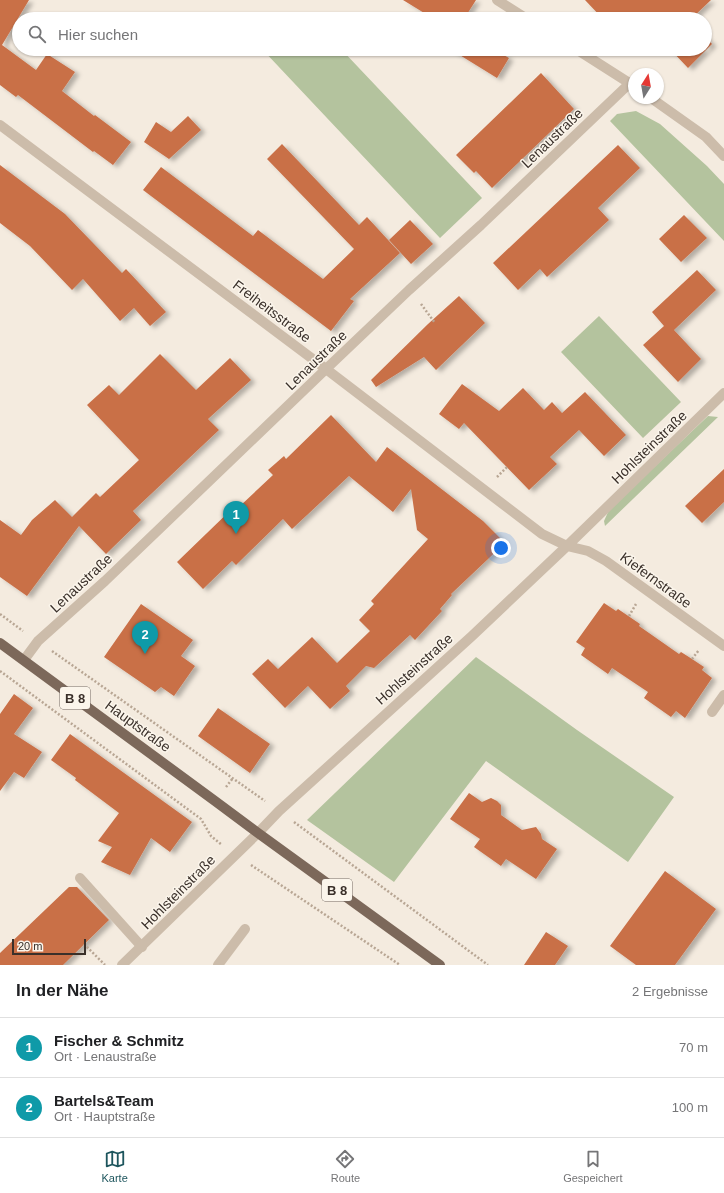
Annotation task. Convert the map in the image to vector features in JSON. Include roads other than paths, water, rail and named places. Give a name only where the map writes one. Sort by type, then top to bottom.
[{"type":"main road","name":"Hauptstraße","points":[[0,644],[24,660],[258,833]]},
{"type":"main road","name":"B 8","points":[[258,833],[440,965]]},
{"type":"street","points":[[497,0],[516,12]]},
{"type":"street","points":[[587,56],[628,82]]},
{"type":"street","name":"Lenaustraße","points":[[24,660],[38,641],[122,565],[409,290],[482,225],[628,89]]},
{"type":"street","points":[[659,104],[706,137],[724,156]]},
{"type":"street","name":"Freiheitsstraße","points":[[0,125],[326,369],[542,534],[567,546]]},
{"type":"street","name":"Hohlsteinstraße","points":[[122,965],[279,811],[472,636],[724,393]]},
{"type":"street","name":"Kiefernstraße","points":[[567,546],[588,551],[606,561],[724,646]]},
{"type":"street","points":[[712,712],[724,695]]},
{"type":"street","points":[[80,878],[142,947]]},
{"type":"street","points":[[218,965],[245,929]]},
{"type":"place","name":"Fischer & Schmitz","points":[[236,534]]},
{"type":"place","name":"Bartels&Team","points":[[145,654]]}]
